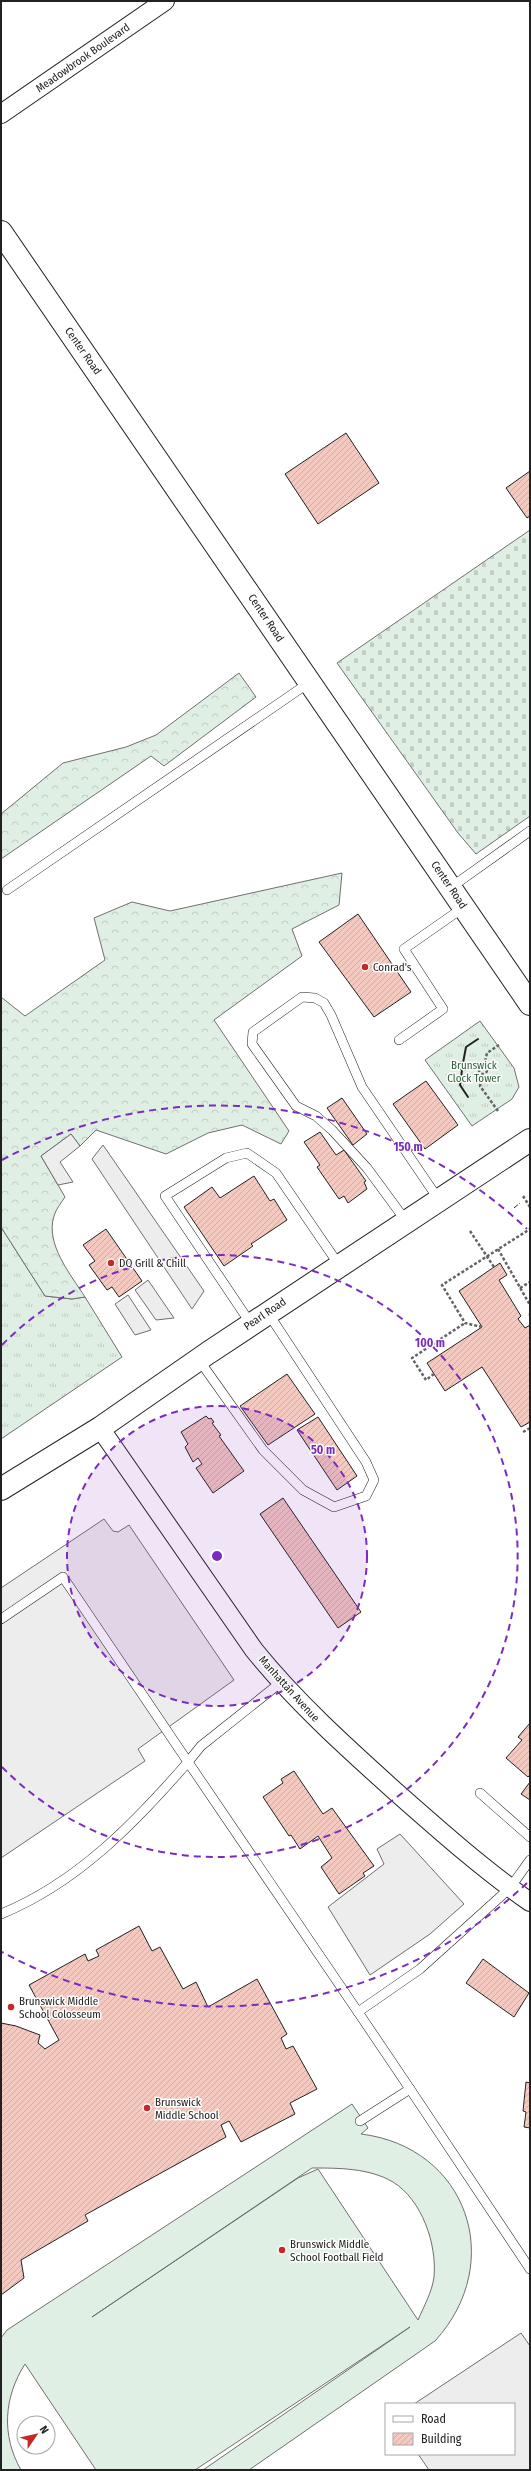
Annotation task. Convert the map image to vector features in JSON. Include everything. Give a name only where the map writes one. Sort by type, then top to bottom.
[{"type":"main road","name":"Center Road","points":[[1,232],[530,1004]]},
{"type":"main road","name":"Pearl Road","points":[[1,1489],[100,1428],[259,1318],[530,1140]]},
{"type":"street","name":"Meadowbrook Boulevard","points":[[1,114],[165,1]]},
{"type":"street","name":"Manhattan Avenue","points":[[100,1428],[254,1650],[280,1683],[310,1714],[440,1831],[510,1888],[530,1902]]},
{"type":"lane","points":[[7,890],[310,682]]},
{"type":"lane","points":[[450,888],[530,831]]},
{"type":"lane","points":[[400,1040],[443,1009],[404,948],[464,907]]},
{"type":"lane","points":[[406,1221],[367,1168],[332,1130],[316,1116],[296,1106],[252,1044],[253,1032],[302,997],[315,998],[324,1003],[362,1087],[439,1200]]},
{"type":"lane","points":[[199,1360],[263,1450],[303,1490],[334,1508],[366,1496],[374,1480],[366,1462],[259,1318],[165,1196],[226,1158],[246,1153],[276,1173],[339,1265]]},
{"type":"lane","points":[[1,1619],[62,1577],[358,2012],[530,2269]]},
{"type":"lane","points":[[1,1914],[73,1874],[106,1849],[188,1762],[201,1746],[280,1683]]},
{"type":"lane","points":[[480,1793],[530,1837]]},
{"type":"lane","points":[[358,2012],[420,1969],[510,1888],[530,1860]]},
{"type":"lane","points":[[360,2121],[410,2089]]},
{"type":"path","points":[[482,1074],[487,1071],[484,1066],[487,1054],[499,1045]]},
{"type":"path","points":[[484,1066],[479,1068],[482,1074],[480,1086],[498,1111]]},
{"type":"path","points":[[523,1196],[530,1207]]},
{"type":"path","points":[[482,1328],[465,1323],[442,1285],[530,1229]]},
{"type":"path","points":[[470,1231],[494,1267]]},
{"type":"path","points":[[498,1249],[530,1305]]},
{"type":"path","points":[[520,1288],[530,1282]]},
{"type":"path","points":[[434,1374],[426,1380],[412,1358],[465,1323]]},
{"type":"path","points":[[523,1432],[530,1428]]},
{"type":"green space","points":[[530,530],[530,816],[476,854],[458,833],[337,663]]},
{"type":"green space","points":[[239,673],[256,697],[164,766],[151,756],[1,859],[1,814],[63,763],[126,747],[156,735]]},
{"type":"green space","points":[[342,873],[339,905],[292,929],[302,956],[214,1020],[289,1131],[281,1144],[242,1125],[208,1133],[166,1154],[96,1130],[80,1146],[71,1134],[41,1156],[65,1197],[57,1208],[52,1227],[56,1248],[61,1259],[85,1297],[72,1299],[45,1296],[1,1227],[1,997],[25,1016],[105,960],[94,918],[132,902],[170,911]]},
{"type":"green space","name":"Brunswick Clock Tower","points":[[480,1021],[514,1068],[519,1087],[512,1099],[472,1126],[425,1060]]},
{"type":"green space","points":[[1,1227],[45,1296],[72,1299],[85,1297],[122,1357],[1,1439]]},
{"type":"green space","name":"Brunswick Middle School Football Field","points":[[352,2104],[368,2128],[361,2134],[398,2143],[427,2161],[450,2184],[465,2213],[471,2244],[469,2277],[457,2310],[435,2341],[249,2470],[203,2470],[410,2327],[195,2470],[96,2470],[25,2364],[13,2390],[9,2403],[8,2416],[10,2443],[21,2470],[1,2470],[1,2338],[7,2330]],"holes":[[[312,2168],[364,2171],[384,2177],[403,2190],[420,2211],[426,2224],[433,2251],[434,2277],[428,2299],[418,2320],[318,2169],[298,2178],[92,2317]]]},
{"type":"shaded area","points":[[71,1134],[80,1146],[60,1162],[73,1182],[58,1185],[41,1156]]},
{"type":"shaded area","points":[[103,1145],[204,1291],[192,1309],[92,1159]]},
{"type":"shaded area","points":[[148,1280],[174,1318],[156,1320],[135,1290]]},
{"type":"shaded area","points":[[128,1295],[151,1330],[135,1335],[115,1304]]},
{"type":"shaded area","points":[[104,1519],[113,1531],[118,1532],[129,1525],[234,1680],[138,1749],[145,1761],[1,1858],[1,1588]]},
{"type":"shaded area","points":[[400,1834],[464,1904],[430,1934],[370,1975],[328,1907],[384,1864],[377,1849]]},
{"type":"shaded area","points":[[521,2333],[530,2346],[530,2470],[429,2470],[419,2455],[515,2455],[515,2403],[416,2403]]},
{"type":"building","points":[[346,433],[379,483],[318,524],[285,474]]},
{"type":"building","points":[[530,471],[530,516],[527,518],[506,488]]},
{"type":"building","name":"Conrad's","points":[[358,914],[411,992],[374,1017],[319,942]]},
{"type":"building","points":[[460,1062],[468,1063],[466,1070],[459,1069]]},
{"type":"building","points":[[426,1081],[458,1125],[425,1149],[393,1104]]},
{"type":"building","points":[[342,1098],[367,1134],[353,1145],[327,1108]]},
{"type":"building","points":[[320,1132],[336,1155],[344,1150],[366,1181],[364,1182],[367,1189],[348,1203],[344,1196],[339,1199],[317,1167],[320,1165],[304,1142]]},
{"type":"building","points":[[254,1176],[270,1201],[274,1199],[287,1220],[251,1244],[253,1246],[224,1266],[184,1207],[212,1187],[220,1198]]},
{"type":"building","name":"DQ Grill & Chill","points":[[106,1229],[142,1281],[119,1297],[112,1287],[107,1290],[89,1265],[95,1261],[83,1245]]},
{"type":"building","points":[[500,1263],[507,1275],[499,1280],[521,1316],[518,1319],[525,1328],[530,1325],[530,1422],[521,1427],[482,1367],[445,1391],[427,1363],[482,1327],[459,1291]]},
{"type":"building","points":[[287,1374],[315,1414],[268,1445],[240,1406]]},
{"type":"building","points":[[206,1416],[209,1419],[211,1418],[214,1422],[212,1423],[221,1435],[219,1436],[244,1471],[213,1493],[196,1468],[202,1464],[198,1458],[193,1462],[185,1447],[188,1444],[181,1432]]},
{"type":"building","points":[[318,1417],[357,1476],[337,1490],[297,1430]]},
{"type":"building","points":[[283,1498],[361,1612],[338,1628],[260,1514]]},
{"type":"building","points":[[530,1723],[530,1775],[528,1777],[506,1758],[522,1740],[518,1737]]},
{"type":"building","points":[[294,1771],[323,1814],[332,1808],[374,1866],[363,1873],[365,1876],[339,1894],[321,1867],[332,1858],[318,1836],[300,1849],[291,1835],[289,1836],[263,1797],[283,1783],[281,1779]]},
{"type":"building","points":[[530,1782],[530,1800],[521,1794]]},
{"type":"building","name":"Brunswick Middle School","points":[[139,1926],[152,1951],[160,1947],[183,1989],[196,1982],[208,2007],[257,1979],[287,2034],[281,2038],[286,2049],[293,2046],[317,2089],[290,2103],[295,2114],[241,2142],[229,2121],[221,2125],[226,2137],[85,2215],[88,2221],[21,2260],[24,2278],[1,2295],[1,2023],[16,2026],[40,2035],[38,2043],[45,2049],[59,2040],[29,1985],[85,1954],[88,1961],[99,1956],[96,1950]]},
{"type":"building","points":[[483,1959],[529,1993],[514,2017],[466,1983]]},
{"type":"building","points":[[526,2082],[530,2083],[530,2128],[524,2127],[526,2112],[523,2111]]},
{"type":"fence","points":[[514,1208],[520,1203]]},
{"type":"wall","points":[[463,1063],[466,1047],[478,1039]]},
{"type":"wall","points":[[462,1070],[460,1085],[468,1097]]},
{"type":"place","name":"Conrad's","points":[[365,967]]},
{"type":"place","name":"DQ Grill & Chill","points":[[111,1263]]},
{"type":"place","name":"Brunswick Middle School Colosseum","points":[[11,2007]]},
{"type":"place","name":"Brunswick Middle School","points":[[147,2108]]},
{"type":"place","name":"Brunswick Middle School Football Field","points":[[282,2250]]}]
